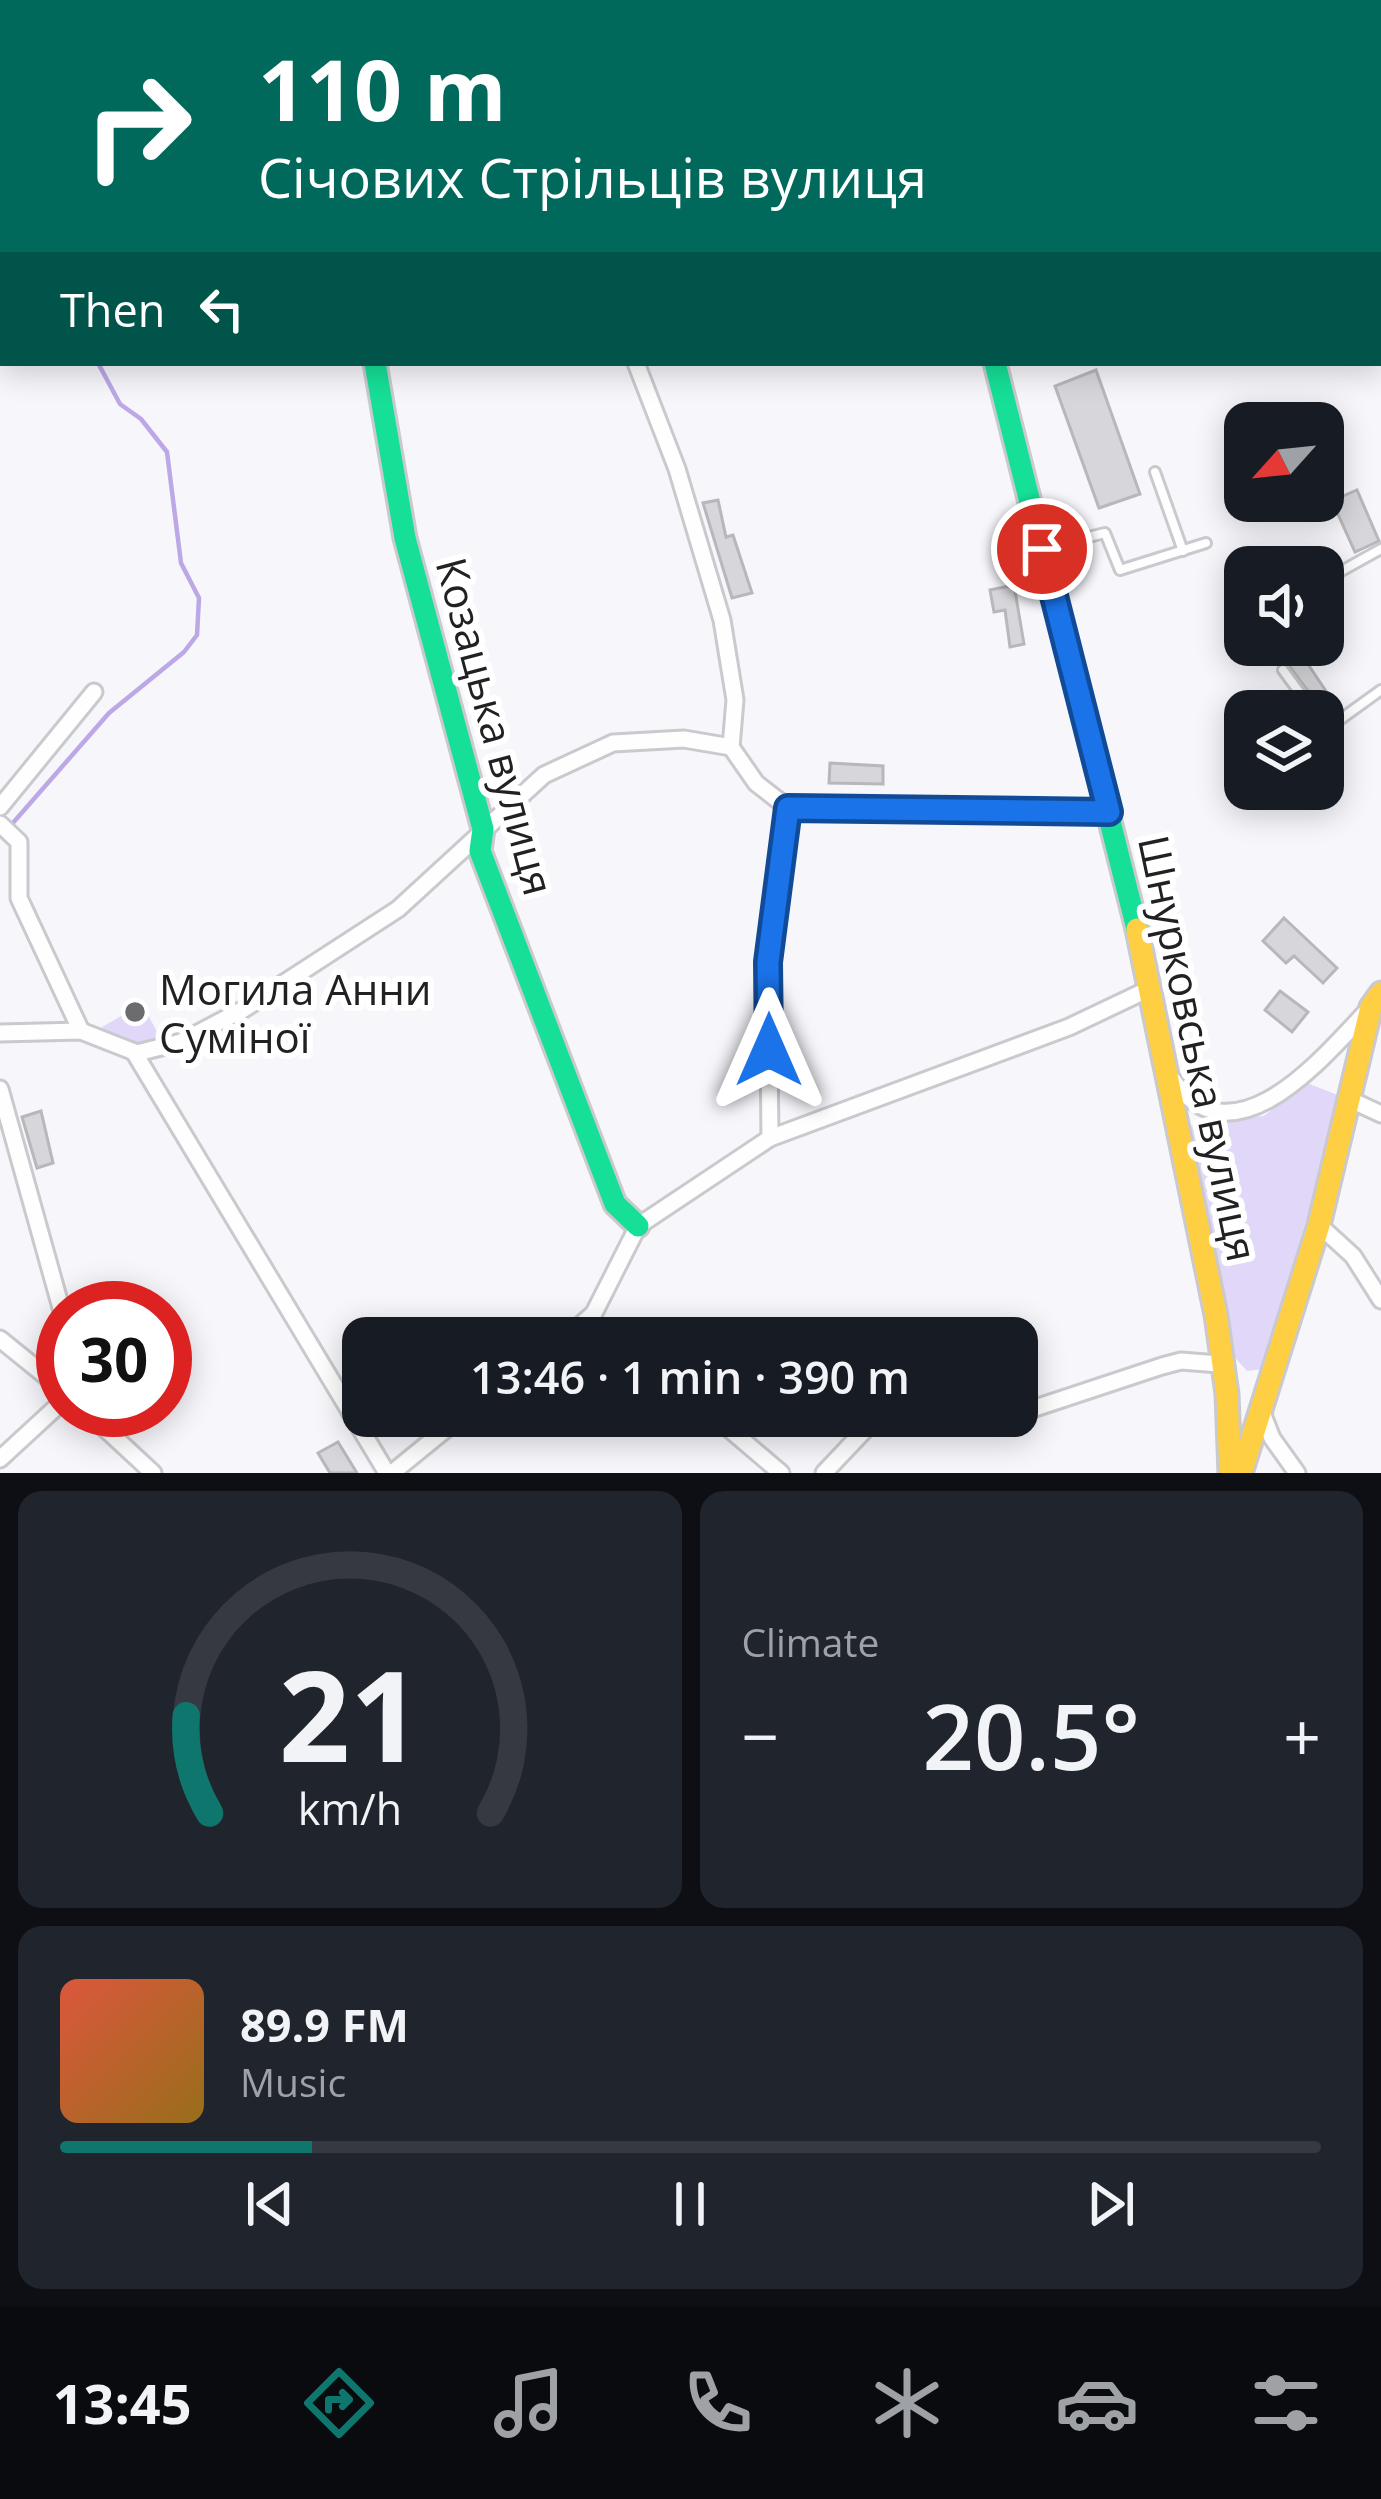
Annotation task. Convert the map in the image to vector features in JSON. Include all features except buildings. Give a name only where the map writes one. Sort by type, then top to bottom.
[{"type":"street","name":"Козацька вулиця","points":[[376,366],[405,538],[483,830],[481,851],[615,1204],[638,1226]]},
{"type":"street","points":[[637,366],[677,469],[722,620],[735,700],[731,747],[756,783],[788,808],[1109,812]]},
{"type":"street","name":"Шнурковська вулиця","points":[[996,366],[1170,1075],[1232,1406],[1230,1473]]},
{"type":"street","points":[[0,807],[94,692]]},
{"type":"street","points":[[134,1052],[201,1034],[413,897],[544,775],[614,743],[684,739],[731,747]]},
{"type":"street","points":[[770,1138],[768,962],[788,808]]},
{"type":"street","points":[[0,824],[19,842],[19,898],[81,1030]]},
{"type":"street","points":[[590,1317],[638,1226],[770,1138],[1069,1028],[1151,988]]},
{"type":"street","points":[[1170,1075],[1184,1095],[1203,1105],[1230,1110],[1258,1106],[1283,1095],[1376,1000]]},
{"type":"street","points":[[1241,1473],[1319,1225],[1376,1000]]},
{"type":"street","points":[[0,1034],[81,1030],[134,1052],[390,1473],[435,1437]]},
{"type":"street","points":[[0,1089],[54,1281]]},
{"type":"street","points":[[1351,1100],[1381,1114]]},
{"type":"street","points":[[1319,1225],[1353,1256],[1381,1300]]},
{"type":"street","points":[[0,1339],[36,1368]]},
{"type":"street","points":[[1038,1407],[1162,1366],[1181,1361],[1219,1364],[1223,1357]]},
{"type":"street","points":[[1260,1407],[1273,1438],[1297,1473]]},
{"type":"street","points":[[0,1460],[36,1426]]},
{"type":"street","points":[[114,1437],[153,1473]]},
{"type":"street","points":[[739,1437],[781,1473]]},
{"type":"street","points":[[824,1473],[858,1437]]},
{"type":"lane","points":[[1155,472],[1183,550]]},
{"type":"lane","points":[[1042,549],[1105,532],[1120,570],[1206,544]]},
{"type":"lane","points":[[1344,570],[1381,549]]},
{"type":"lane","points":[[1283,670],[1298,690]]},
{"type":"lane","points":[[1344,717],[1381,690]]},
{"type":"shaded area","points":[[142,1004],[162,1041],[135,1045],[105,1032],[102,1027]]},
{"type":"shaded area","points":[[1307,1083],[1343,1097],[1262,1369],[1247,1371],[1230,1352],[1191,1126],[1199,1119],[1264,1116]]},
{"type":"waterway","points":[[12,824],[109,713],[184,652],[197,635],[199,598],[181,563],[167,452],[141,419],[120,404],[100,366]]},
{"type":"traffic: fast","points":[[376,366],[405,538],[483,829],[480,851],[615,1204],[638,1226]]},
{"type":"traffic: fast","points":[[996,366],[1137,929]]},
{"type":"traffic: slow","points":[[1137,929],[1216,1315],[1227,1394],[1230,1473]]},
{"type":"traffic: slow","points":[[1241,1473],[1319,1225],[1371,1007],[1381,993]]},
{"type":"place","name":"Могила Анни Суміної","points":[[135,1012]]},
{"type":"route","points":[[769,1050],[768,962],[788,808],[1109,812],[1042,549]]}]
